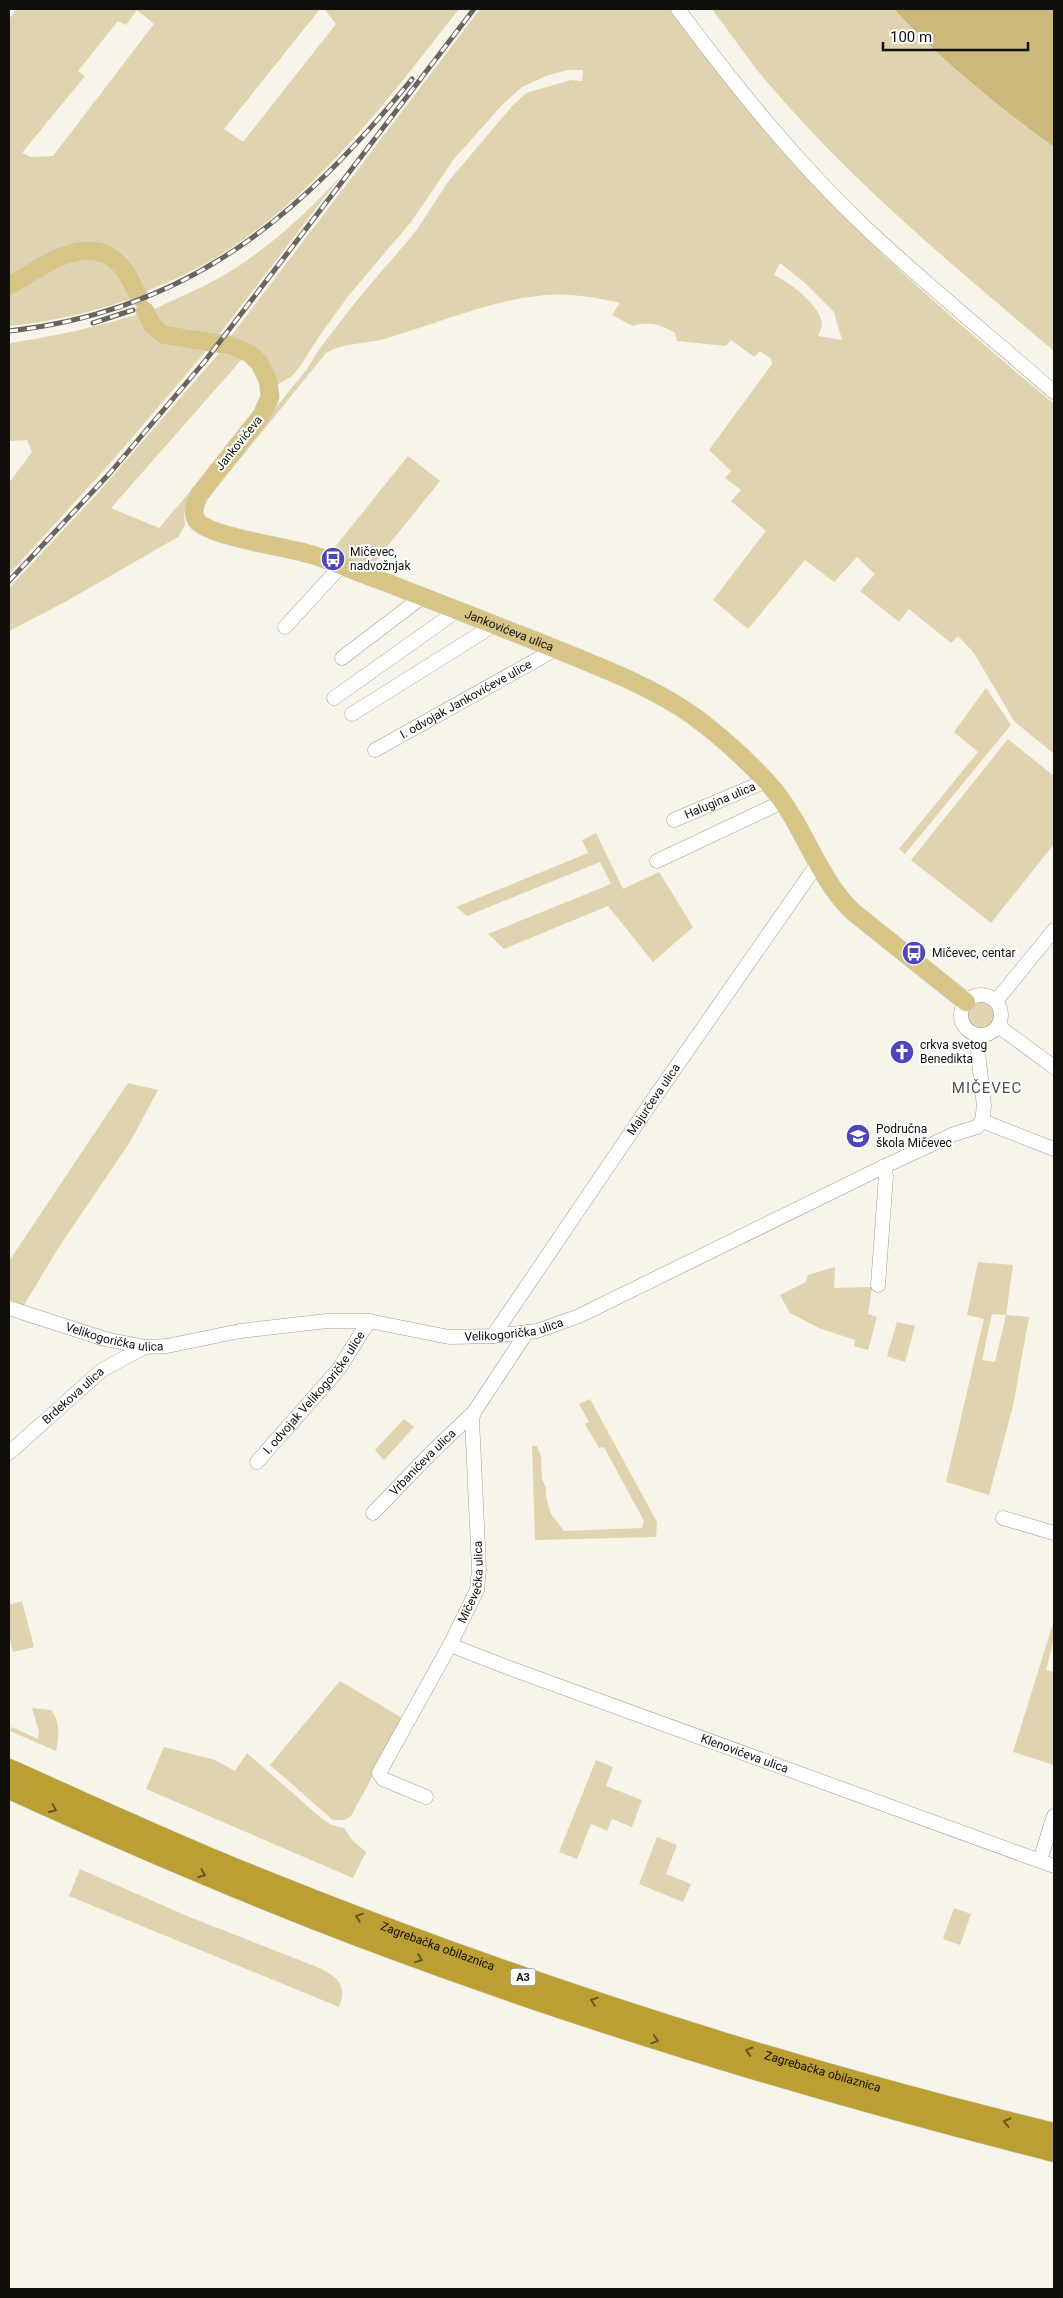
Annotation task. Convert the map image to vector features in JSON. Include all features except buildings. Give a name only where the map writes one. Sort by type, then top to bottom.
[{"type":"highway","name":"Zagrebačka obilaznica","points":[[9,1769],[253,1876],[393,1930],[532,1980],[748,2051],[904,2096],[1054,2133]]},
{"type":"highway","name":"Zagrebačka obilaznica","points":[[9,1789],[110,1835],[239,1889],[466,1976],[600,2022],[745,2068],[900,2113],[1054,2152]]},
{"type":"main road","name":"Jankovićeva","points":[[9,286],[59,258],[86,250],[103,253],[115,260],[127,274],[153,326],[164,335],[230,345],[249,354],[259,362],[268,380],[270,397],[262,415],[199,495],[194,512],[196,520],[201,524]]},
{"type":"main road","name":"Jankovićeva ulica","points":[[201,524],[218,533],[283,547],[341,566],[458,610],[618,675],[684,710],[766,781],[784,801],[836,896],[852,911],[966,1002]]},
{"type":"street","points":[[678,9],[732,81],[791,151],[827,189],[909,267],[1054,392]]},
{"type":"street","points":[[285,627],[341,566]]},
{"type":"street","points":[[342,658],[422,597]]},
{"type":"street","points":[[334,698],[458,610]]},
{"type":"street","points":[[352,714],[494,625]]},
{"type":"street","name":"I. odvojak Jankovićeve ulice","points":[[375,750],[556,649]]},
{"type":"street","name":"Halugina ulica","points":[[674,820],[766,781]]},
{"type":"street","points":[[657,861],[784,801]]},
{"type":"street","name":"Majurčeva ulica","points":[[493,1336],[650,1104],[818,863]]},
{"type":"street","points":[[996,1001],[1054,930]]},
{"type":"street","points":[[982,994],[996,1001],[1001,1016],[998,1026],[989,1033],[979,1035],[968,1030],[964,1025],[961,1012],[966,1002],[972,997],[982,994]]},
{"type":"street","points":[[998,1026],[1054,1067]]},
{"type":"street","points":[[979,1035],[978,1052],[984,1106],[982,1121],[1054,1150]]},
{"type":"street","name":"Velikogorička ulica","points":[[9,1308],[105,1339],[145,1347],[168,1346],[240,1331],[313,1322],[369,1321],[449,1338],[537,1331],[579,1316],[883,1166],[954,1134],[977,1126],[982,1121]]},
{"type":"street","points":[[878,1286],[886,1176],[883,1166]]},
{"type":"street","name":"I. odvojak Velikogoričke ulice","points":[[257,1462],[338,1370],[369,1321]]},
{"type":"street","name":"Mičevečka ulica","points":[[426,1797],[383,1779],[379,1773],[450,1645],[476,1590],[479,1580],[472,1432],[474,1412],[527,1332]]},
{"type":"street","name":"Brdekova ulica","points":[[9,1453],[102,1370],[145,1347]]},
{"type":"street","name":"Vrbanićeva ulica","points":[[373,1513],[474,1412]]},
{"type":"street","points":[[1002,1518],[1054,1533]]},
{"type":"street","name":"Klenovićeva ulica","points":[[450,1645],[1054,1866]]},
{"type":"street","points":[[1040,1860],[1054,1816]]},
{"type":"shaded area","points":[[17,9],[320,9],[224,129],[243,142],[336,24],[324,9],[459,9],[357,135],[321,174],[281,210],[239,242],[193,270],[143,292],[96,243],[87,241],[74,244],[9,281],[9,19]],"holes":[[[137,10],[154,24],[53,156],[31,157],[22,153],[85,76],[78,71],[118,21],[126,25]]]},
{"type":"shaded area","points":[[480,9],[671,9],[761,126],[823,196],[919,288],[1054,404],[1054,754],[1014,721],[974,653],[958,636],[951,643],[909,609],[899,622],[860,591],[875,574],[857,557],[834,582],[805,560],[748,629],[713,600],[766,531],[731,501],[741,490],[725,478],[731,471],[709,450],[772,364],[771,359],[760,351],[754,357],[731,340],[726,346],[677,341],[675,333],[664,327],[655,324],[633,326],[612,315],[620,303],[589,297],[547,295],[498,303],[384,339],[346,345],[326,353],[231,470],[227,467],[307,369],[320,348],[358,299],[416,231],[448,182],[513,105],[526,93],[571,80],[582,81],[583,70],[567,70],[546,76],[522,87],[502,105],[454,159],[411,222],[349,295],[291,377],[278,384],[271,368],[228,340]],"holes":[[[780,263],[804,282],[834,312],[842,340],[818,336],[822,325],[817,310],[796,289],[774,275]]]},
{"type":"shaded area","points":[[712,9],[894,9],[971,82],[1054,147],[1054,351],[937,252],[825,146],[757,70]]},
{"type":"shaded area","points":[[894,9],[1054,9],[1054,147],[971,82]]},
{"type":"shaded area","points":[[341,176],[218,336],[189,333],[172,328],[158,318],[152,310],[196,290],[238,267],[299,218]]},
{"type":"shaded area","points":[[91,257],[108,262],[134,298],[72,316],[9,326],[9,293],[59,264]]},
{"type":"shaded area","points":[[139,314],[144,326],[157,340],[174,346],[207,350],[106,468],[9,574],[9,483],[32,452],[27,440],[9,441],[9,343],[74,331]]},
{"type":"shaded area","points":[[220,352],[243,358],[111,508],[159,528],[194,487],[184,514],[185,525],[178,537],[65,602],[9,631],[9,588],[97,494]]},
{"type":"shaded area","points":[[408,456],[440,481],[370,568],[331,552]]},
{"type":"shaded area","points":[[986,688],[1011,725],[905,854],[899,849],[978,752],[954,732]]},
{"type":"shaded area","points":[[1008,739],[1054,776],[1054,844],[991,923],[911,860]]},
{"type":"shaded area","points":[[596,833],[623,889],[659,872],[693,927],[653,962],[608,906],[504,949],[488,934],[611,884],[600,862],[467,916],[456,907],[588,853],[582,840]]},
{"type":"shaded area","points":[[981,1002],[991,1006],[995,1016],[991,1026],[981,1030],[971,1026],[967,1016],[971,1006]]},
{"type":"shaded area","points":[[128,1083],[158,1090],[130,1142],[59,1247],[24,1305],[9,1300],[9,1261]]},
{"type":"shaded area","points":[[978,1262],[1013,1265],[1006,1315],[1029,1317],[1013,1406],[989,1495],[946,1482],[984,1319],[967,1315]],"holes":[[[992,1314],[1006,1315],[995,1362],[982,1360]]]},
{"type":"shaded area","points":[[835,1267],[834,1288],[872,1287],[868,1314],[877,1317],[868,1350],[854,1346],[855,1340],[819,1328],[790,1313],[780,1295],[806,1282],[808,1275]]},
{"type":"shaded area","points":[[897,1322],[915,1326],[905,1362],[887,1356]]},
{"type":"shaded area","points":[[590,1399],[657,1522],[656,1537],[535,1540],[532,1446],[537,1446],[541,1456],[542,1479],[546,1488],[546,1496],[551,1514],[564,1531],[642,1528],[644,1521],[604,1447],[599,1448],[585,1424],[589,1422],[579,1404]]},
{"type":"shaded area","points":[[404,1419],[414,1427],[384,1460],[375,1450]]},
{"type":"shaded area","points":[[22,1601],[34,1647],[13,1652],[9,1635],[9,1605]]},
{"type":"shaded area","points":[[1054,1620],[1054,1639],[1046,1670],[1054,1672],[1054,1765],[1013,1752]]},
{"type":"shaded area","points":[[340,1681],[404,1719],[351,1816],[345,1820],[333,1820],[270,1765]]},
{"type":"shaded area","points":[[32,1708],[51,1710],[54,1715],[58,1730],[56,1751],[10,1731],[12,1727],[38,1739],[39,1731]]},
{"type":"shaded area","points":[[164,1747],[215,1760],[235,1771],[247,1753],[321,1818],[331,1825],[344,1828],[352,1840],[366,1852],[353,1878],[146,1789]]},
{"type":"shaded area","points":[[596,1760],[613,1767],[606,1786],[642,1800],[632,1827],[612,1819],[607,1831],[591,1824],[577,1859],[559,1852]]},
{"type":"shaded area","points":[[657,1837],[677,1845],[666,1874],[691,1884],[683,1902],[639,1884]]},
{"type":"shaded area","points":[[80,1869],[187,1916],[322,1969],[333,1976],[340,1984],[342,1994],[339,2007],[69,1896]]},
{"type":"shaded area","points":[[954,1908],[971,1914],[960,1945],[943,1939]]},
{"type":"railway","points":[[9,581],[110,473],[205,361],[474,9]]},
{"type":"railway","points":[[9,331],[74,320],[133,302],[187,278],[237,248],[283,213],[328,173],[412,79]]},
{"type":"railway","points":[[93,323],[133,310]]},
{"type":"place","name":"Mičevec, nadvožnjak","points":[[333,559]]},
{"type":"place","name":"Mičevec, centar","points":[[914,953]]},
{"type":"place","name":"crkva svetog Benedikta","points":[[902,1052]]},
{"type":"place","name":"Područna škola Mičevec","points":[[858,1136]]},
{"type":"district","name":"MIČEVEC","points":[[987,1088]]}]
